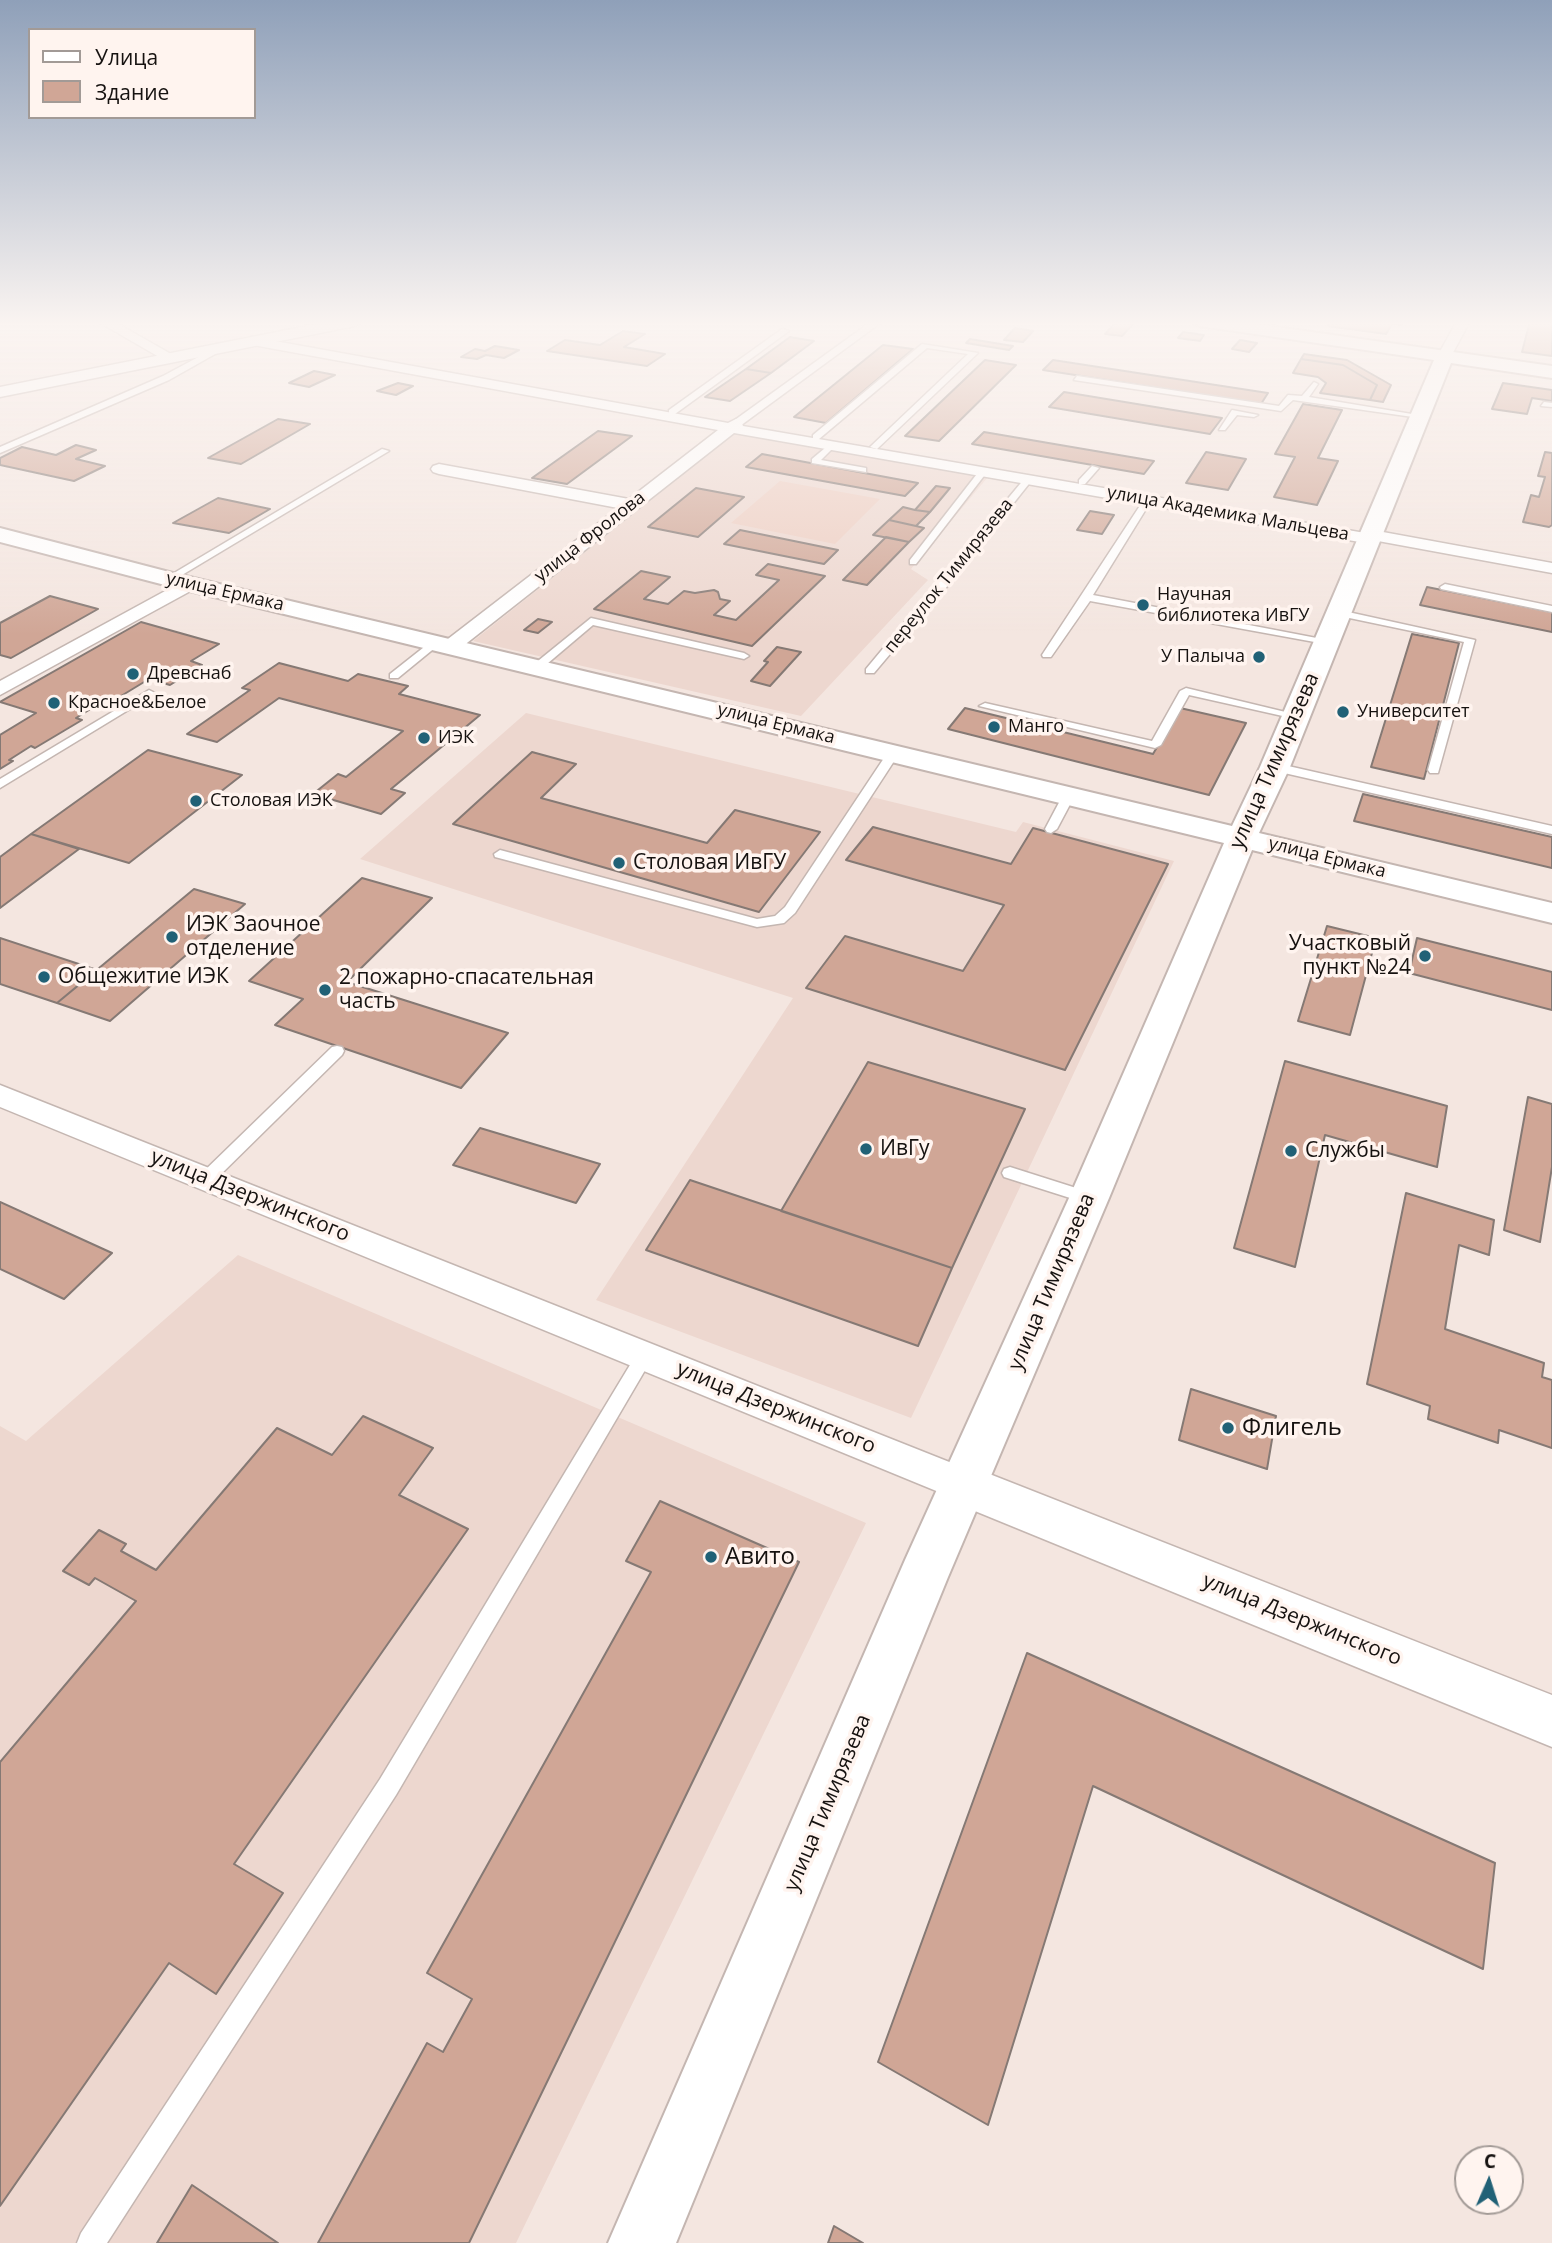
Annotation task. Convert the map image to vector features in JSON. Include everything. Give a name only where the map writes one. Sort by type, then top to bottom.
[{"type":"main road","name":"улица Тимирязева","points":[[642,2243],[923,1577],[1089,1198],[1242,837],[1275,767],[1416,426]]},
{"type":"main road","name":"улица Ермака","points":[[0,535],[179,582],[894,752],[1552,913]]},
{"type":"street","points":[[733,426],[816,437],[985,469],[1082,482],[1372,535]]},
{"type":"street","name":"улица Академика Мальцева","points":[[733,426],[831,446],[985,469],[1027,480],[1147,501],[1372,535],[1552,568]]},
{"type":"street","name":"улица Фролова","points":[[444,644],[733,426]]},
{"type":"street","points":[[439,469],[631,505]]},
{"type":"street","points":[[0,689],[179,582]]},
{"type":"street","name":"улица Дзержинского","points":[[0,1095],[1552,1721]]},
{"type":"lane","points":[[0,450],[57,426]]},
{"type":"lane","points":[[816,437],[829,426]]},
{"type":"lane","points":[[874,447],[897,426]]},
{"type":"lane","points":[[831,446],[815,461],[863,470]]},
{"type":"lane","points":[[179,582],[385,451]]},
{"type":"lane","points":[[1082,482],[1095,468]]},
{"type":"lane","points":[[913,562],[985,469]]},
{"type":"lane","name":"переулок Тимирязева","points":[[870,671],[947,581],[1027,480]]},
{"type":"lane","points":[[1047,655],[1147,501]]},
{"type":"lane","points":[[1445,587],[1552,609]]},
{"type":"lane","points":[[1087,597],[1327,643]]},
{"type":"lane","points":[[1339,612],[1470,640],[1434,771]]},
{"type":"lane","points":[[537,667],[591,621],[744,656]]},
{"type":"lane","points":[[394,677],[444,644]]},
{"type":"lane","points":[[985,706],[1155,745],[1186,691],[1296,716]]},
{"type":"lane","points":[[0,784],[149,693]]},
{"type":"lane","points":[[500,854],[757,923],[779,920],[790,910],[894,752]]},
{"type":"lane","points":[[1275,767],[1552,831]]},
{"type":"lane","points":[[1051,829],[1069,795]]},
{"type":"lane","points":[[207,1178],[337,1051]]},
{"type":"lane","points":[[1010,1173],[1089,1198]]},
{"type":"lane","points":[[91,2243],[387,1787],[645,1355]]},
{"type":"shaded area","points":[[735,433],[988,477],[911,569],[928,580],[801,716],[473,641]]},
{"type":"shaded area","points":[[780,481],[880,499],[835,544],[731,523]]},
{"type":"shaded area","name":"ИвГу","points":[[526,713],[1016,832],[1023,822],[1174,861],[911,1418],[596,1300],[793,998],[360,859]]},
{"type":"shaded area","points":[[238,1255],[866,1523],[516,2243],[0,2243],[0,1426],[26,1441]]},
{"type":"building","points":[[266,426],[307,426],[241,464],[208,458]]},
{"type":"building","points":[[916,426],[955,426],[939,441],[905,436]]},
{"type":"building","points":[[1160,426],[1216,426],[1210,434]]},
{"type":"building","points":[[1291,426],[1334,426],[1318,458],[1338,461],[1317,505],[1274,497],[1295,457],[1275,454]]},
{"type":"building","points":[[598,431],[632,436],[567,484],[532,478]]},
{"type":"building","points":[[984,432],[1154,461],[1144,474],[972,444]]},
{"type":"building","points":[[76,445],[96,450],[76,459],[105,466],[74,481],[0,465],[0,458],[22,447],[56,455]]},
{"type":"building","points":[[1206,452],[1246,459],[1228,490],[1186,483]]},
{"type":"building","points":[[1545,452],[1552,453],[1552,525],[1549,527],[1523,522],[1531,495],[1539,497],[1545,477],[1538,476]]},
{"type":"building","points":[[762,454],[918,483],[905,496],[746,467]]},
{"type":"building","points":[[936,486],[950,488],[930,512],[915,510]]},
{"type":"building","points":[[696,488],[744,497],[698,537],[648,527]]},
{"type":"building","points":[[218,498],[270,509],[229,533],[173,523]]},
{"type":"building","points":[[903,507],[930,512],[916,526],[889,520]]},
{"type":"building","points":[[1090,511],[1114,515],[1102,534],[1077,530]]},
{"type":"building","points":[[889,520],[924,528],[909,542],[873,535]]},
{"type":"building","points":[[740,530],[838,550],[824,564],[724,544]]},
{"type":"building","points":[[886,537],[909,542],[867,585],[843,580]]},
{"type":"building","points":[[768,564],[825,576],[752,646],[594,609],[641,571],[670,577],[644,599],[668,604],[684,591],[695,593],[714,590],[718,592],[720,599],[730,601],[714,615],[736,620],[779,580],[756,575]]},
{"type":"building","points":[[1427,587],[1552,612],[1552,632],[1420,605]]},
{"type":"building","points":[[50,596],[98,609],[11,658],[0,655],[0,623]]},
{"type":"building","points":[[538,619],[552,622],[538,633],[524,630]]},
{"type":"building","points":[[141,622],[219,644],[191,661],[202,665],[170,685],[149,679],[103,707],[97,705],[76,718],[82,720],[35,748],[31,746],[0,769],[0,735],[36,713],[0,702]]},
{"type":"building","points":[[1412,634],[1459,643],[1424,779],[1371,767]]},
{"type":"building","points":[[777,647],[801,652],[770,686],[751,681],[768,662],[764,661]]},
{"type":"building","name":"ИЭК","points":[[279,663],[348,681],[358,674],[408,686],[399,694],[480,715],[391,789],[405,793],[381,814],[313,794],[338,774],[346,777],[403,731],[279,698],[217,742],[187,734],[250,690],[242,688]]},
{"type":"building","points":[[965,708],[1153,754],[1180,708],[1246,723],[1209,795],[948,729]]},
{"type":"building","points":[[148,750],[242,775],[129,863],[31,834]]},
{"type":"building","points":[[532,752],[576,764],[541,798],[707,843],[735,810],[820,832],[759,912],[453,824]]},
{"type":"building","points":[[1363,794],[1552,837],[1552,868],[1354,821]]},
{"type":"building","points":[[873,827],[1011,864],[1033,828],[1168,864],[1065,1070],[806,988],[845,936],[963,971],[1004,905],[846,860]]},
{"type":"building","points":[[31,834],[79,849],[0,908],[0,857]]},
{"type":"building","name":"2 пожарно-спасательная часть","points":[[362,878],[432,898],[347,982],[508,1033],[461,1088],[275,1025],[303,999],[249,981]]},
{"type":"building","name":"ИЭК Заочное отделение","points":[[194,889],[245,904],[110,1021],[57,1003]]},
{"type":"building","points":[[1327,926],[1376,938],[1350,1035],[1298,1021]]},
{"type":"building","name":"Общежитие ИЭК","points":[[0,938],[97,970],[57,1003],[0,984]]},
{"type":"building","points":[[1417,938],[1552,972],[1552,1010],[1409,973]]},
{"type":"building","name":"Службы","points":[[1285,1061],[1447,1106],[1437,1167],[1325,1135],[1295,1267],[1234,1248]]},
{"type":"building","name":"ИвГу","points":[[868,1062],[1025,1109],[952,1268],[781,1211]]},
{"type":"building","points":[[1528,1097],[1552,1104],[1552,1167],[1540,1242],[1504,1230]]},
{"type":"building","points":[[480,1128],[600,1164],[576,1203],[453,1165]]},
{"type":"building","points":[[690,1180],[952,1268],[918,1346],[646,1250]]},
{"type":"building","points":[[1406,1193],[1494,1220],[1489,1255],[1459,1245],[1445,1329],[1544,1363],[1542,1377],[1552,1380],[1552,1448],[1499,1430],[1498,1443],[1428,1419],[1430,1406],[1367,1384]]},
{"type":"building","points":[[0,1202],[112,1253],[64,1299],[0,1269]]},
{"type":"building","name":"Флигель","points":[[1191,1389],[1276,1416],[1267,1469],[1179,1440]]},
{"type":"building","points":[[363,1416],[433,1448],[399,1495],[468,1529],[234,1864],[283,1893],[216,1994],[169,1963],[0,2206],[0,1762],[136,1601],[95,1578],[89,1585],[63,1571],[99,1530],[126,1544],[121,1551],[156,1570],[277,1428],[332,1455]]},
{"type":"building","points":[[660,1501],[799,1562],[469,2243],[318,2243],[427,2043],[443,2052],[472,1999],[427,1973],[651,1572],[626,1561]]},
{"type":"building","points":[[1027,1653],[1495,1863],[1483,1969],[1093,1786],[988,2125],[878,2062]]},
{"type":"building","points":[[192,2185],[278,2243],[157,2243]]},
{"type":"building","points":[[834,2226],[863,2243],[828,2243]]},
{"type":"place","name":"Научная библиотека ИвГУ","points":[[1143,605]]},
{"type":"place","name":"У Палыча","points":[[1259,657]]},
{"type":"place","name":"Древснаб","points":[[133,674]]},
{"type":"place","name":"Красное&Белое","points":[[54,703]]},
{"type":"place","name":"Университет","points":[[1343,712]]},
{"type":"place","name":"Манго","points":[[994,727]]},
{"type":"place","name":"ИЭК","points":[[424,738]]},
{"type":"place","name":"Столовая ИЭК","points":[[196,801]]},
{"type":"place","name":"Столовая ИвГУ","points":[[619,863]]},
{"type":"place","name":"ИЭК Заочное отделение","points":[[172,937]]},
{"type":"place","name":"Участковый пункт №24","points":[[1425,956]]},
{"type":"place","name":"Общежитие ИЭК","points":[[44,977]]},
{"type":"place","name":"2 пожарно-спасательная часть","points":[[325,990]]},
{"type":"place","name":"ИвГу","points":[[866,1149]]},
{"type":"place","name":"Службы","points":[[1291,1151]]},
{"type":"place","name":"Флигель","points":[[1228,1428]]},
{"type":"place","name":"Авито","points":[[711,1557]]}]
